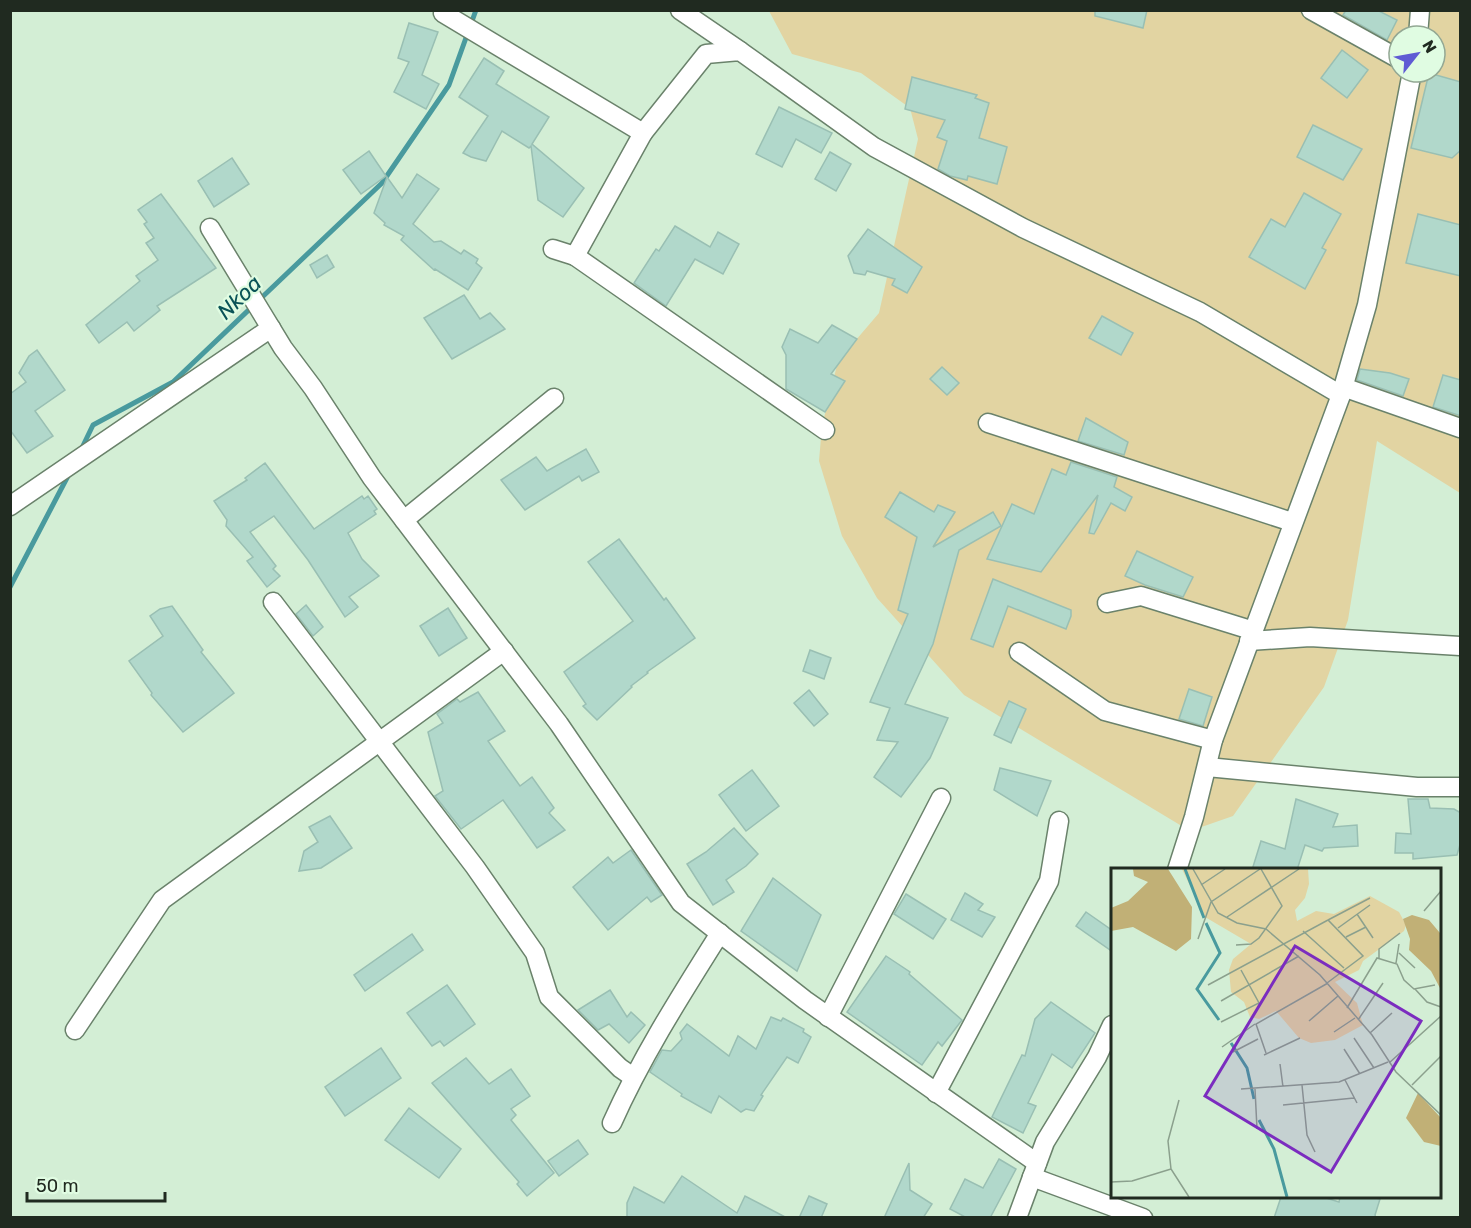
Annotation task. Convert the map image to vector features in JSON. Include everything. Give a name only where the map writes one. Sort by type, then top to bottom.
[{"type":"street","points":[[680,10],[874,147],[1023,228],[1200,312],[1342,391],[1461,428]]},
{"type":"street","points":[[1311,10],[1387,52]]},
{"type":"street","points":[[442,13],[643,133]]},
{"type":"street","points":[[575,256],[643,133],[705,54],[740,51]]},
{"type":"street","points":[[1179,868],[1213,740],[1342,391],[1367,305],[1410,84]]},
{"type":"street","points":[[210,228],[271,328],[372,478],[559,724],[681,903],[828,1017],[936,1094],[1034,1170],[1143,1218]]},
{"type":"street","points":[[553,249],[575,256],[825,430]]},
{"type":"street","points":[[10,506],[271,328]]},
{"type":"street","points":[[404,520],[554,398]]},
{"type":"street","points":[[988,423],[1293,522]]},
{"type":"street","points":[[1107,603],[1141,596],[1252,636],[1461,646]]},
{"type":"street","points":[[273,602],[380,741],[536,952],[549,997],[620,1068],[633,1077]]},
{"type":"street","points":[[75,1030],[162,900],[504,651]]},
{"type":"street","points":[[1019,652],[1105,711],[1213,740]]},
{"type":"street","points":[[1207,767],[1417,787],[1461,787]]},
{"type":"street","points":[[828,1017],[940,798]]},
{"type":"street","points":[[936,1094],[1049,881],[1059,821]]},
{"type":"street","points":[[612,1123],[633,1077],[720,933]]},
{"type":"street","points":[[1017,1218],[1045,1142],[1097,1057],[1111,1029]]},
{"type":"shaded area","points":[[769,11],[1460,11],[1460,493],[1377,441],[1348,620],[1324,687],[1233,816],[1190,831],[964,695],[877,598],[842,536],[819,461],[822,426],[838,361],[879,313],[918,139],[910,108],[861,73],[792,54]]},
{"type":"building","points":[[1095,10],[1147,10],[1143,28],[1095,16]]},
{"type":"building","points":[[1346,10],[1377,10],[1397,20],[1395,24],[1387,24],[1387,40],[1343,15]]},
{"type":"building","points":[[409,23],[438,32],[422,75],[439,84],[426,109],[394,92],[409,62],[398,58]]},
{"type":"building","points":[[1342,50],[1368,70],[1347,98],[1321,78]]},
{"type":"building","points":[[484,58],[504,71],[496,84],[549,117],[532,144],[584,188],[563,217],[538,200],[531,146],[529,148],[502,131],[486,161],[463,153],[488,116],[459,97]]},
{"type":"building","points":[[912,77],[977,95],[975,98],[989,103],[979,138],[1007,147],[997,184],[968,176],[967,180],[950,176],[938,169],[947,141],[937,137],[945,120],[905,109]]},
{"type":"building","points":[[1447,78],[1461,82],[1461,150],[1452,158],[1411,148],[1426,84],[1447,84]]},
{"type":"building","points":[[779,107],[832,133],[821,153],[796,139],[782,167],[756,154]]},
{"type":"building","points":[[1313,125],[1362,149],[1343,180],[1297,157]]},
{"type":"building","points":[[369,151],[386,176],[361,194],[343,170]]},
{"type":"building","points":[[830,152],[851,164],[836,191],[815,179]]},
{"type":"building","points":[[232,158],[249,184],[214,207],[198,181]]},
{"type":"building","points":[[417,174],[439,189],[413,224],[434,242],[441,241],[461,254],[464,250],[478,259],[476,263],[482,268],[468,290],[434,270],[401,240],[404,236],[384,225],[385,223],[374,213],[387,177],[402,198]]},
{"type":"building","points":[[1304,193],[1341,214],[1322,248],[1326,250],[1305,289],[1249,257],[1271,219],[1285,227]]},
{"type":"building","points":[[161,194],[216,268],[157,306],[160,310],[134,331],[127,322],[99,343],[86,325],[140,281],[136,276],[158,260],[146,243],[154,238],[144,224],[147,222],[138,210]]},
{"type":"building","points":[[1418,214],[1461,225],[1461,276],[1406,263]]},
{"type":"building","points":[[675,226],[710,247],[718,232],[739,244],[723,274],[695,259],[666,306],[634,283],[656,249],[659,251]]},
{"type":"building","points":[[868,229],[922,267],[907,293],[892,285],[895,279],[867,271],[865,275],[854,273],[848,256]]},
{"type":"building","points":[[327,255],[334,267],[317,278],[310,265]]},
{"type":"building","points":[[464,295],[480,319],[490,313],[505,329],[452,359],[424,318]]},
{"type":"building","points":[[1102,316],[1133,333],[1121,355],[1089,338]]},
{"type":"building","points":[[832,325],[857,339],[831,374],[845,381],[825,412],[786,389],[786,355],[782,347],[790,329],[818,343]]},
{"type":"building","points":[[37,350],[65,390],[35,411],[53,436],[27,453],[10,430],[10,394],[26,382],[19,373],[29,356]]},
{"type":"building","points":[[942,367],[959,383],[947,395],[930,379]]},
{"type":"building","points":[[1360,369],[1390,373],[1409,379],[1403,396],[1357,380]]},
{"type":"building","points":[[1443,375],[1461,380],[1461,416],[1433,407]]},
{"type":"building","points":[[1086,418],[1128,442],[1124,455],[1078,441]]},
{"type":"building","points":[[586,449],[599,472],[582,481],[579,476],[525,510],[501,480],[536,457],[547,471]]},
{"type":"building","points":[[1071,462],[1117,477],[1114,487],[1132,497],[1125,511],[1111,503],[1094,534],[1089,533],[1098,495],[1041,572],[987,559],[1012,504],[1034,514],[1052,469],[1066,475]]},
{"type":"building","points":[[265,463],[314,529],[362,496],[364,499],[368,496],[377,509],[374,511],[376,514],[348,533],[362,559],[379,576],[349,597],[358,607],[345,617],[308,560],[274,516],[250,532],[276,566],[273,569],[280,576],[267,587],[247,561],[253,557],[226,526],[227,520],[214,501],[247,480],[245,478]]},
{"type":"building","points":[[900,492],[934,512],[938,505],[955,512],[933,547],[993,512],[1001,526],[959,550],[933,644],[905,704],[948,718],[930,758],[901,797],[874,777],[898,742],[877,740],[890,708],[870,702],[908,614],[898,610],[917,537],[885,517]]},
{"type":"building","points":[[619,539],[695,638],[647,672],[597,720],[583,706],[586,704],[564,672],[633,621],[588,562]]},
{"type":"building","points":[[1137,551],[1193,577],[1183,597],[1125,576]]},
{"type":"building","points":[[993,579],[1071,610],[1066,629],[1008,606],[993,647],[971,639]]},
{"type":"building","points":[[306,605],[323,627],[313,636],[296,614]]},
{"type":"building","points":[[172,606],[203,650],[201,652],[234,693],[183,732],[151,695],[152,693],[129,661],[163,636],[150,616],[160,609]]},
{"type":"building","points":[[448,608],[467,638],[439,656],[420,626]]},
{"type":"building","points":[[810,650],[831,658],[824,679],[803,671]]},
{"type":"building","points":[[1189,689],[1212,697],[1203,726],[1179,719]]},
{"type":"building","points":[[809,690],[828,714],[814,726],[794,703]]},
{"type":"building","points":[[478,692],[505,731],[488,741],[520,786],[532,777],[554,808],[549,813],[565,830],[537,848],[503,800],[461,829],[435,796],[443,791],[428,732],[443,723],[437,714],[457,699],[460,702]]},
{"type":"building","points":[[1009,701],[1026,709],[1011,743],[994,735]]},
{"type":"building","points":[[1000,768],[1051,781],[1037,816],[994,790]]},
{"type":"building","points":[[752,770],[779,806],[746,831],[719,795]]},
{"type":"building","points":[[1296,799],[1338,814],[1333,827],[1357,825],[1358,846],[1324,848],[1322,851],[1305,845],[1298,868],[1253,868],[1261,841],[1285,849]]},
{"type":"building","points":[[1408,799],[1428,799],[1430,808],[1454,809],[1461,813],[1461,841],[1457,855],[1413,859],[1413,853],[1395,853],[1396,833],[1411,834]]},
{"type":"building","points":[[330,816],[352,848],[321,868],[299,871],[304,851],[318,842],[309,827]]},
{"type":"building","points":[[734,828],[758,854],[726,880],[734,892],[713,905],[687,864],[706,852]]},
{"type":"building","points":[[631,850],[662,895],[651,902],[647,897],[608,930],[573,887],[608,857],[613,863]]},
{"type":"building","points":[[773,878],[821,915],[797,971],[741,931]]},
{"type":"building","points":[[965,893],[983,904],[978,910],[995,917],[982,937],[951,920]]},
{"type":"building","points":[[906,894],[946,919],[933,939],[894,914]]},
{"type":"building","points":[[1086,912],[1111,930],[1111,951],[1076,926]]},
{"type":"building","points":[[412,934],[423,950],[365,991],[354,975]]},
{"type":"building","points":[[886,956],[910,972],[909,974],[962,1020],[942,1046],[938,1042],[922,1065],[847,1012]]},
{"type":"building","points":[[447,985],[475,1024],[444,1046],[440,1041],[432,1046],[407,1013]]},
{"type":"building","points":[[610,990],[627,1017],[631,1012],[645,1025],[629,1043],[609,1024],[598,1030],[578,1010]]},
{"type":"building","points":[[1051,1002],[1095,1033],[1072,1068],[1052,1054],[1028,1103],[1036,1106],[1023,1133],[992,1117],[1022,1055],[1025,1056],[1035,1019]]},
{"type":"building","points":[[771,1017],[781,1021],[783,1018],[804,1029],[803,1032],[811,1037],[798,1063],[787,1057],[761,1095],[763,1096],[754,1111],[746,1109],[741,1112],[719,1096],[711,1113],[681,1096],[682,1094],[650,1072],[662,1050],[671,1051],[682,1039],[680,1033],[687,1024],[729,1056],[738,1036],[756,1049]]},
{"type":"building","points":[[381,1048],[401,1078],[345,1116],[325,1087]]},
{"type":"building","points":[[466,1058],[489,1084],[511,1069],[530,1096],[511,1109],[516,1115],[511,1120],[554,1173],[527,1196],[517,1184],[519,1182],[432,1083]]},
{"type":"building","points":[[409,1108],[461,1149],[439,1178],[385,1140]]},
{"type":"building","points":[[578,1140],[588,1154],[559,1176],[548,1161]]},
{"type":"building","points":[[999,1159],[1016,1169],[990,1218],[967,1218],[950,1209],[965,1179],[983,1188]]},
{"type":"building","points":[[909,1163],[910,1190],[932,1204],[923,1218],[884,1218]]},
{"type":"building","points":[[682,1176],[737,1213],[745,1196],[787,1218],[627,1218],[627,1203],[634,1187],[664,1203]]},
{"type":"building","points":[[809,1196],[827,1204],[821,1218],[799,1218]]},
{"type":"building","points":[[1281,1198],[1326,1198],[1339,1202],[1340,1198],[1380,1199],[1376,1218],[1274,1218]]},
{"type":"waterway","name":"Nkoa","points":[[80,452],[93,425],[173,382],[382,183],[449,85],[476,10]]},
{"type":"waterway","name":"Nkoa","points":[[10,587],[69,474]]}]
